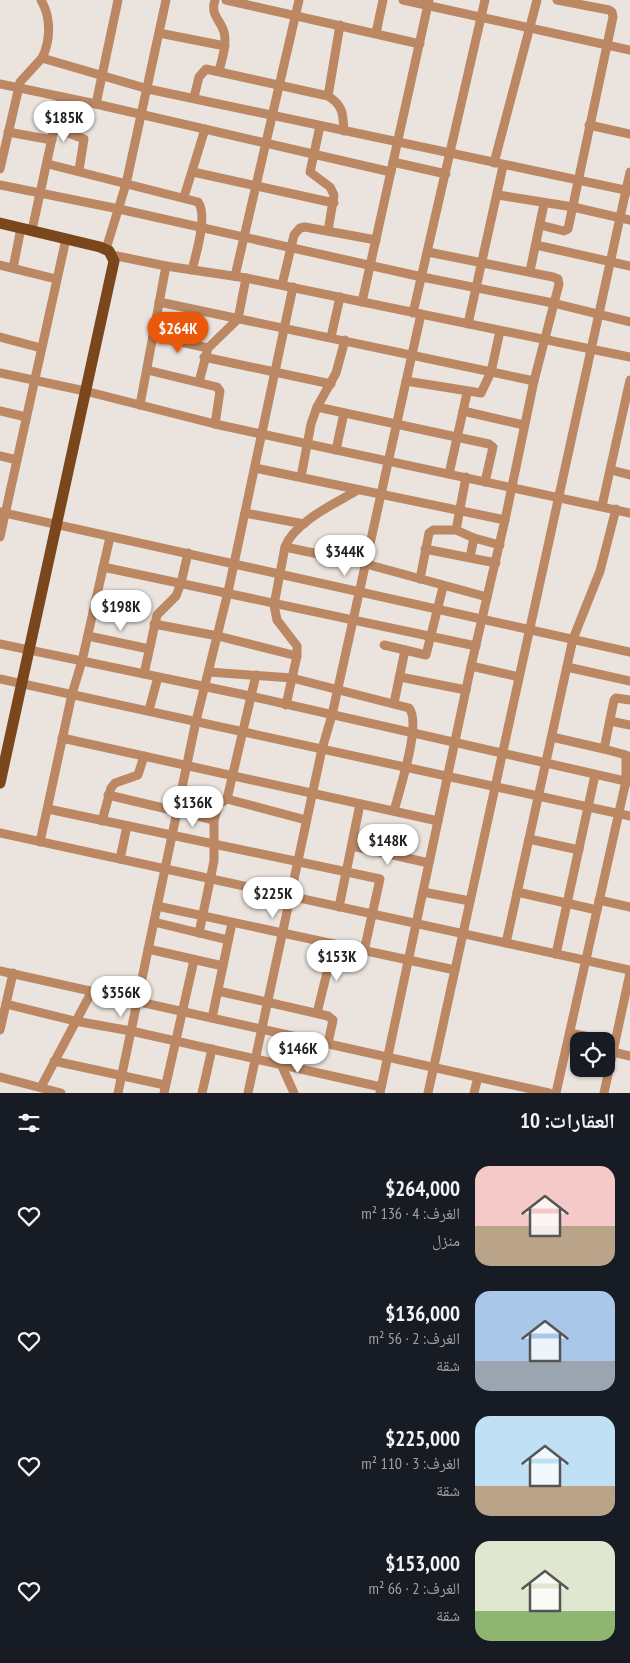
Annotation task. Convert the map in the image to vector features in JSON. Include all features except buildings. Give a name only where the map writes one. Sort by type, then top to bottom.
[{"type":"main road","points":[[0,223],[66,238],[109,252],[113,268],[22,683],[4,744],[0,783]]},
{"type":"street","points":[[0,169],[20,82],[42,58],[47,49],[48,22],[40,0]]},
{"type":"street","points":[[96,104],[118,0]]},
{"type":"street","points":[[166,0],[148,88],[109,252],[166,266],[293,287],[630,357]]},
{"type":"street","points":[[215,0],[213,13],[224,32],[225,46],[219,71]]},
{"type":"street","points":[[226,0],[420,44]]},
{"type":"street","points":[[235,276],[245,238],[264,142],[279,86],[298,0]]},
{"type":"street","points":[[376,33],[382,0]]},
{"type":"street","points":[[403,0],[428,3],[481,17],[630,50]]},
{"type":"street","points":[[248,1093],[306,820],[322,749],[332,715],[412,354],[422,277],[452,152],[485,0]]},
{"type":"street","points":[[494,163],[537,0]]},
{"type":"street","points":[[540,225],[566,231],[573,207],[612,12],[594,4],[557,0]]},
{"type":"street","points":[[362,302],[428,3]]},
{"type":"street","points":[[328,96],[340,25]]},
{"type":"street","points":[[159,33],[225,46]]},
{"type":"street","points":[[42,58],[148,88],[320,126],[452,152],[503,166],[628,191]]},
{"type":"street","points":[[194,97],[202,71],[206,69],[219,71],[328,96],[336,100],[343,112],[344,131]]},
{"type":"street","points":[[0,84],[96,104],[391,172]]},
{"type":"street","points":[[14,268],[48,164],[61,97]]},
{"type":"street","points":[[589,125],[630,134]]},
{"type":"street","points":[[320,126],[310,172],[330,187],[334,195],[328,230]]},
{"type":"street","points":[[55,128],[84,139],[79,170]]},
{"type":"street","points":[[184,198],[205,129]]},
{"type":"street","points":[[8,132],[52,140]]},
{"type":"street","points":[[393,162],[446,174]]},
{"type":"street","points":[[48,164],[79,170],[198,202],[200,205],[201,229],[192,270]]},
{"type":"street","points":[[468,324],[503,166]]},
{"type":"street","points":[[193,172],[334,203]]},
{"type":"street","points":[[428,1093],[610,261],[628,191],[630,172]]},
{"type":"street","points":[[0,185],[119,209],[369,266],[553,303],[598,316],[630,322]]},
{"type":"street","points":[[498,194],[544,204],[573,207],[630,220]]},
{"type":"street","points":[[530,271],[544,204]]},
{"type":"street","points":[[282,286],[294,235],[300,228],[328,230],[376,240]]},
{"type":"street","points":[[0,537],[2,513],[17,460],[66,238]]},
{"type":"street","points":[[536,246],[630,266]]},
{"type":"street","points":[[6,1004],[75,1022],[131,1031],[281,1064],[380,1090],[471,666],[506,520],[524,425],[558,279],[530,271],[428,252]]},
{"type":"street","points":[[0,265],[56,279]]},
{"type":"street","points":[[140,405],[166,266]]},
{"type":"street","points":[[199,382],[208,348],[238,319],[246,278]]},
{"type":"street","points":[[118,1093],[186,766],[228,592],[293,287]]},
{"type":"street","points":[[331,337],[340,297]]},
{"type":"street","points":[[159,302],[534,381]]},
{"type":"street","points":[[406,381],[467,393],[481,393],[491,372],[500,331]]},
{"type":"street","points":[[153,336],[208,348]]},
{"type":"street","points":[[0,337],[41,348]]},
{"type":"street","points":[[301,477],[307,444],[317,407],[331,384],[345,340]]},
{"type":"street","points":[[204,358],[331,384]]},
{"type":"street","points":[[147,370],[214,385],[220,391],[215,424]]},
{"type":"street","points":[[0,374],[85,391],[215,424],[630,513]]},
{"type":"street","points":[[602,506],[628,401],[630,380]]},
{"type":"street","points":[[450,474],[467,393]]},
{"type":"street","points":[[317,407],[492,445],[485,482]]},
{"type":"street","points":[[0,411],[26,417]]},
{"type":"street","points":[[463,412],[524,425]]},
{"type":"street","points":[[336,450],[344,413]]},
{"type":"street","points":[[0,456],[17,460]]},
{"type":"street","points":[[255,468],[506,520]]},
{"type":"street","points":[[610,470],[630,475]]},
{"type":"street","points":[[456,530],[466,477]]},
{"type":"street","points":[[286,705],[297,656],[297,646],[277,620],[274,605],[285,547],[292,533],[358,490]]},
{"type":"street","points":[[506,943],[573,639],[600,571],[616,509]]},
{"type":"street","points":[[245,512],[304,524]]},
{"type":"street","points":[[2,513],[630,652]]},
{"type":"street","points":[[420,579],[430,531],[456,530],[474,538],[500,545]]},
{"type":"street","points":[[40,842],[72,694],[82,661],[110,537]]},
{"type":"street","points":[[470,558],[474,538]]},
{"type":"street","points":[[285,547],[366,564],[443,587],[487,597]]},
{"type":"street","points":[[425,549],[496,563]]},
{"type":"street","points":[[144,674],[154,624],[160,610],[176,596],[182,583],[188,554]]},
{"type":"street","points":[[103,568],[228,592],[274,605],[476,646]]},
{"type":"street","points":[[384,645],[426,655],[432,638],[443,587]]},
{"type":"street","points":[[154,624],[218,636],[297,656]]},
{"type":"street","points":[[88,636],[149,650]]},
{"type":"street","points":[[0,644],[250,696],[628,781]]},
{"type":"street","points":[[394,703],[405,650]]},
{"type":"street","points":[[471,666],[519,677]]},
{"type":"street","points":[[567,667],[630,681]]},
{"type":"street","points":[[209,672],[292,678],[336,691],[409,708],[412,712],[412,733],[394,811]]},
{"type":"street","points":[[228,799],[256,675]]},
{"type":"street","points":[[400,676],[466,690]]},
{"type":"street","points":[[149,710],[158,677]]},
{"type":"street","points":[[0,679],[630,816]]},
{"type":"street","points":[[604,749],[614,700],[616,698],[630,700]]},
{"type":"street","points":[[610,721],[630,725]]},
{"type":"street","points":[[552,737],[626,755],[628,781],[570,1032]]},
{"type":"street","points":[[62,738],[438,821]]},
{"type":"street","points":[[102,821],[110,788],[115,783],[138,775],[144,756]]},
{"type":"street","points":[[556,954],[595,774]]},
{"type":"street","points":[[108,795],[214,820]]},
{"type":"street","points":[[199,933],[216,846],[214,820],[219,804],[228,799],[306,820]]},
{"type":"street","points":[[339,907],[360,804]]},
{"type":"street","points":[[48,809],[216,846],[380,879],[364,951]]},
{"type":"street","points":[[120,859],[127,826]]},
{"type":"street","points":[[0,833],[586,960],[630,972],[626,1006],[615,1042]]},
{"type":"street","points":[[528,839],[579,850]]},
{"type":"street","points":[[352,846],[429,863]]},
{"type":"street","points":[[423,892],[470,901]]},
{"type":"street","points":[[517,892],[597,910]]},
{"type":"street","points":[[600,900],[630,907]]},
{"type":"street","points":[[157,906],[455,970]]},
{"type":"street","points":[[154,922],[228,940]]},
{"type":"street","points":[[212,1018],[232,923]]},
{"type":"street","points":[[317,1013],[334,944]]},
{"type":"street","points":[[148,948],[223,966]]},
{"type":"street","points":[[54,1061],[121,1075],[165,1089],[194,960]]},
{"type":"street","points":[[0,971],[550,1093]]},
{"type":"street","points":[[0,1030],[13,973]]},
{"type":"street","points":[[41,1087],[92,991]]},
{"type":"street","points":[[218,991],[328,1016],[333,1020],[328,1043]]},
{"type":"street","points":[[556,1093],[570,1033]]},
{"type":"street","points":[[202,1093],[212,1049]]},
{"type":"street","points":[[615,1052],[630,1056]]},
{"type":"street","points":[[281,1064],[294,1093]]},
{"type":"street","points":[[0,1077],[61,1093]]},
{"type":"street","points":[[474,1093],[478,1077]]},
{"type":"street","points":[[604,1093],[608,1077]]}]
